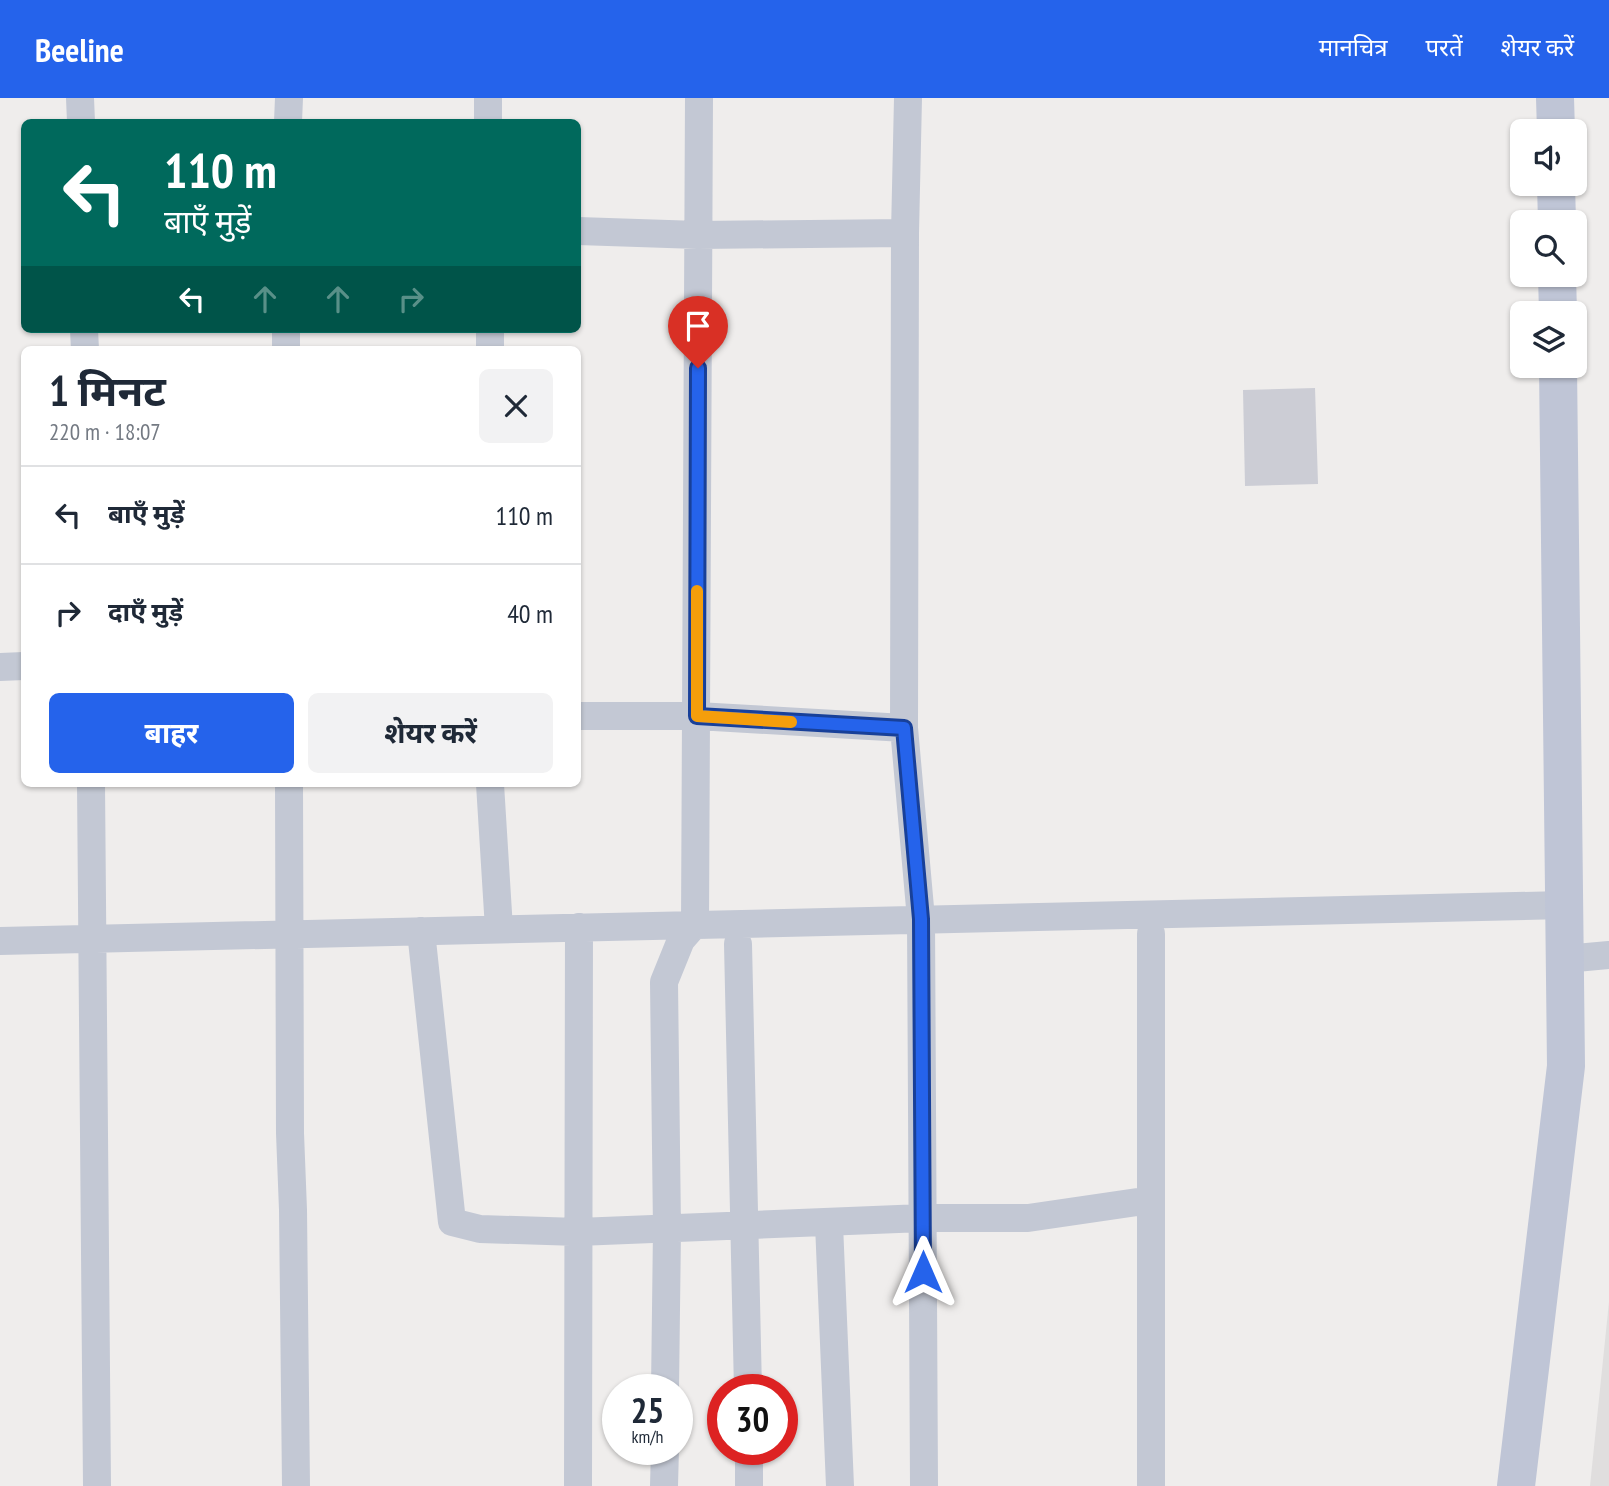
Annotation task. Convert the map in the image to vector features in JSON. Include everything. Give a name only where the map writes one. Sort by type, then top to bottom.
[{"type":"main road","points":[[1555,98],[1556,119]]},
{"type":"main road","points":[[1516,1486],[1566,1066],[1558,378]]},
{"type":"street","points":[[80,98],[81,119]]},
{"type":"street","points":[[288,119],[289,98]]},
{"type":"street","points":[[488,98],[488,119]]},
{"type":"street","points":[[665,1374],[667,1229],[664,982],[681,940],[695,925],[699,98]]},
{"type":"street","points":[[908,98],[905,233],[904,728],[921,919],[924,1486]]},
{"type":"street","points":[[581,231],[698,234],[905,233]]},
{"type":"street","points":[[0,667],[21,666]]},
{"type":"street","points":[[581,716],[697,716],[904,728]]},
{"type":"street","points":[[91,787],[97,1486]]},
{"type":"street","points":[[289,787],[290,1133],[296,1486]]},
{"type":"street","points":[[490,787],[499,929]]},
{"type":"street","points":[[0,941],[1564,905]]},
{"type":"street","points":[[578,1486],[579,927]]},
{"type":"street","points":[[421,930],[452,1222],[480,1228],[578,1232],[829,1224],[923,1218],[1028,1218],[1151,1200]]},
{"type":"street","points":[[1151,934],[1151,1486]]},
{"type":"street","points":[[738,944],[748,1374]]},
{"type":"street","points":[[1565,959],[1609,956]]},
{"type":"street","points":[[829,1224],[840,1486]]},
{"type":"street","points":[[664,1486],[665,1465]]},
{"type":"street","points":[[749,1465],[749,1486]]},
{"type":"shaded area","points":[[1609,1302],[1609,1486],[1590,1486]]},
{"type":"building","points":[[1315,388],[1318,484],[1245,486],[1243,390]]},
{"type":"slow traffic","points":[[697,591],[697,716],[791,722]]},
{"type":"route","points":[[698,368],[697,716],[904,728],[921,919],[923,1272]]}]
